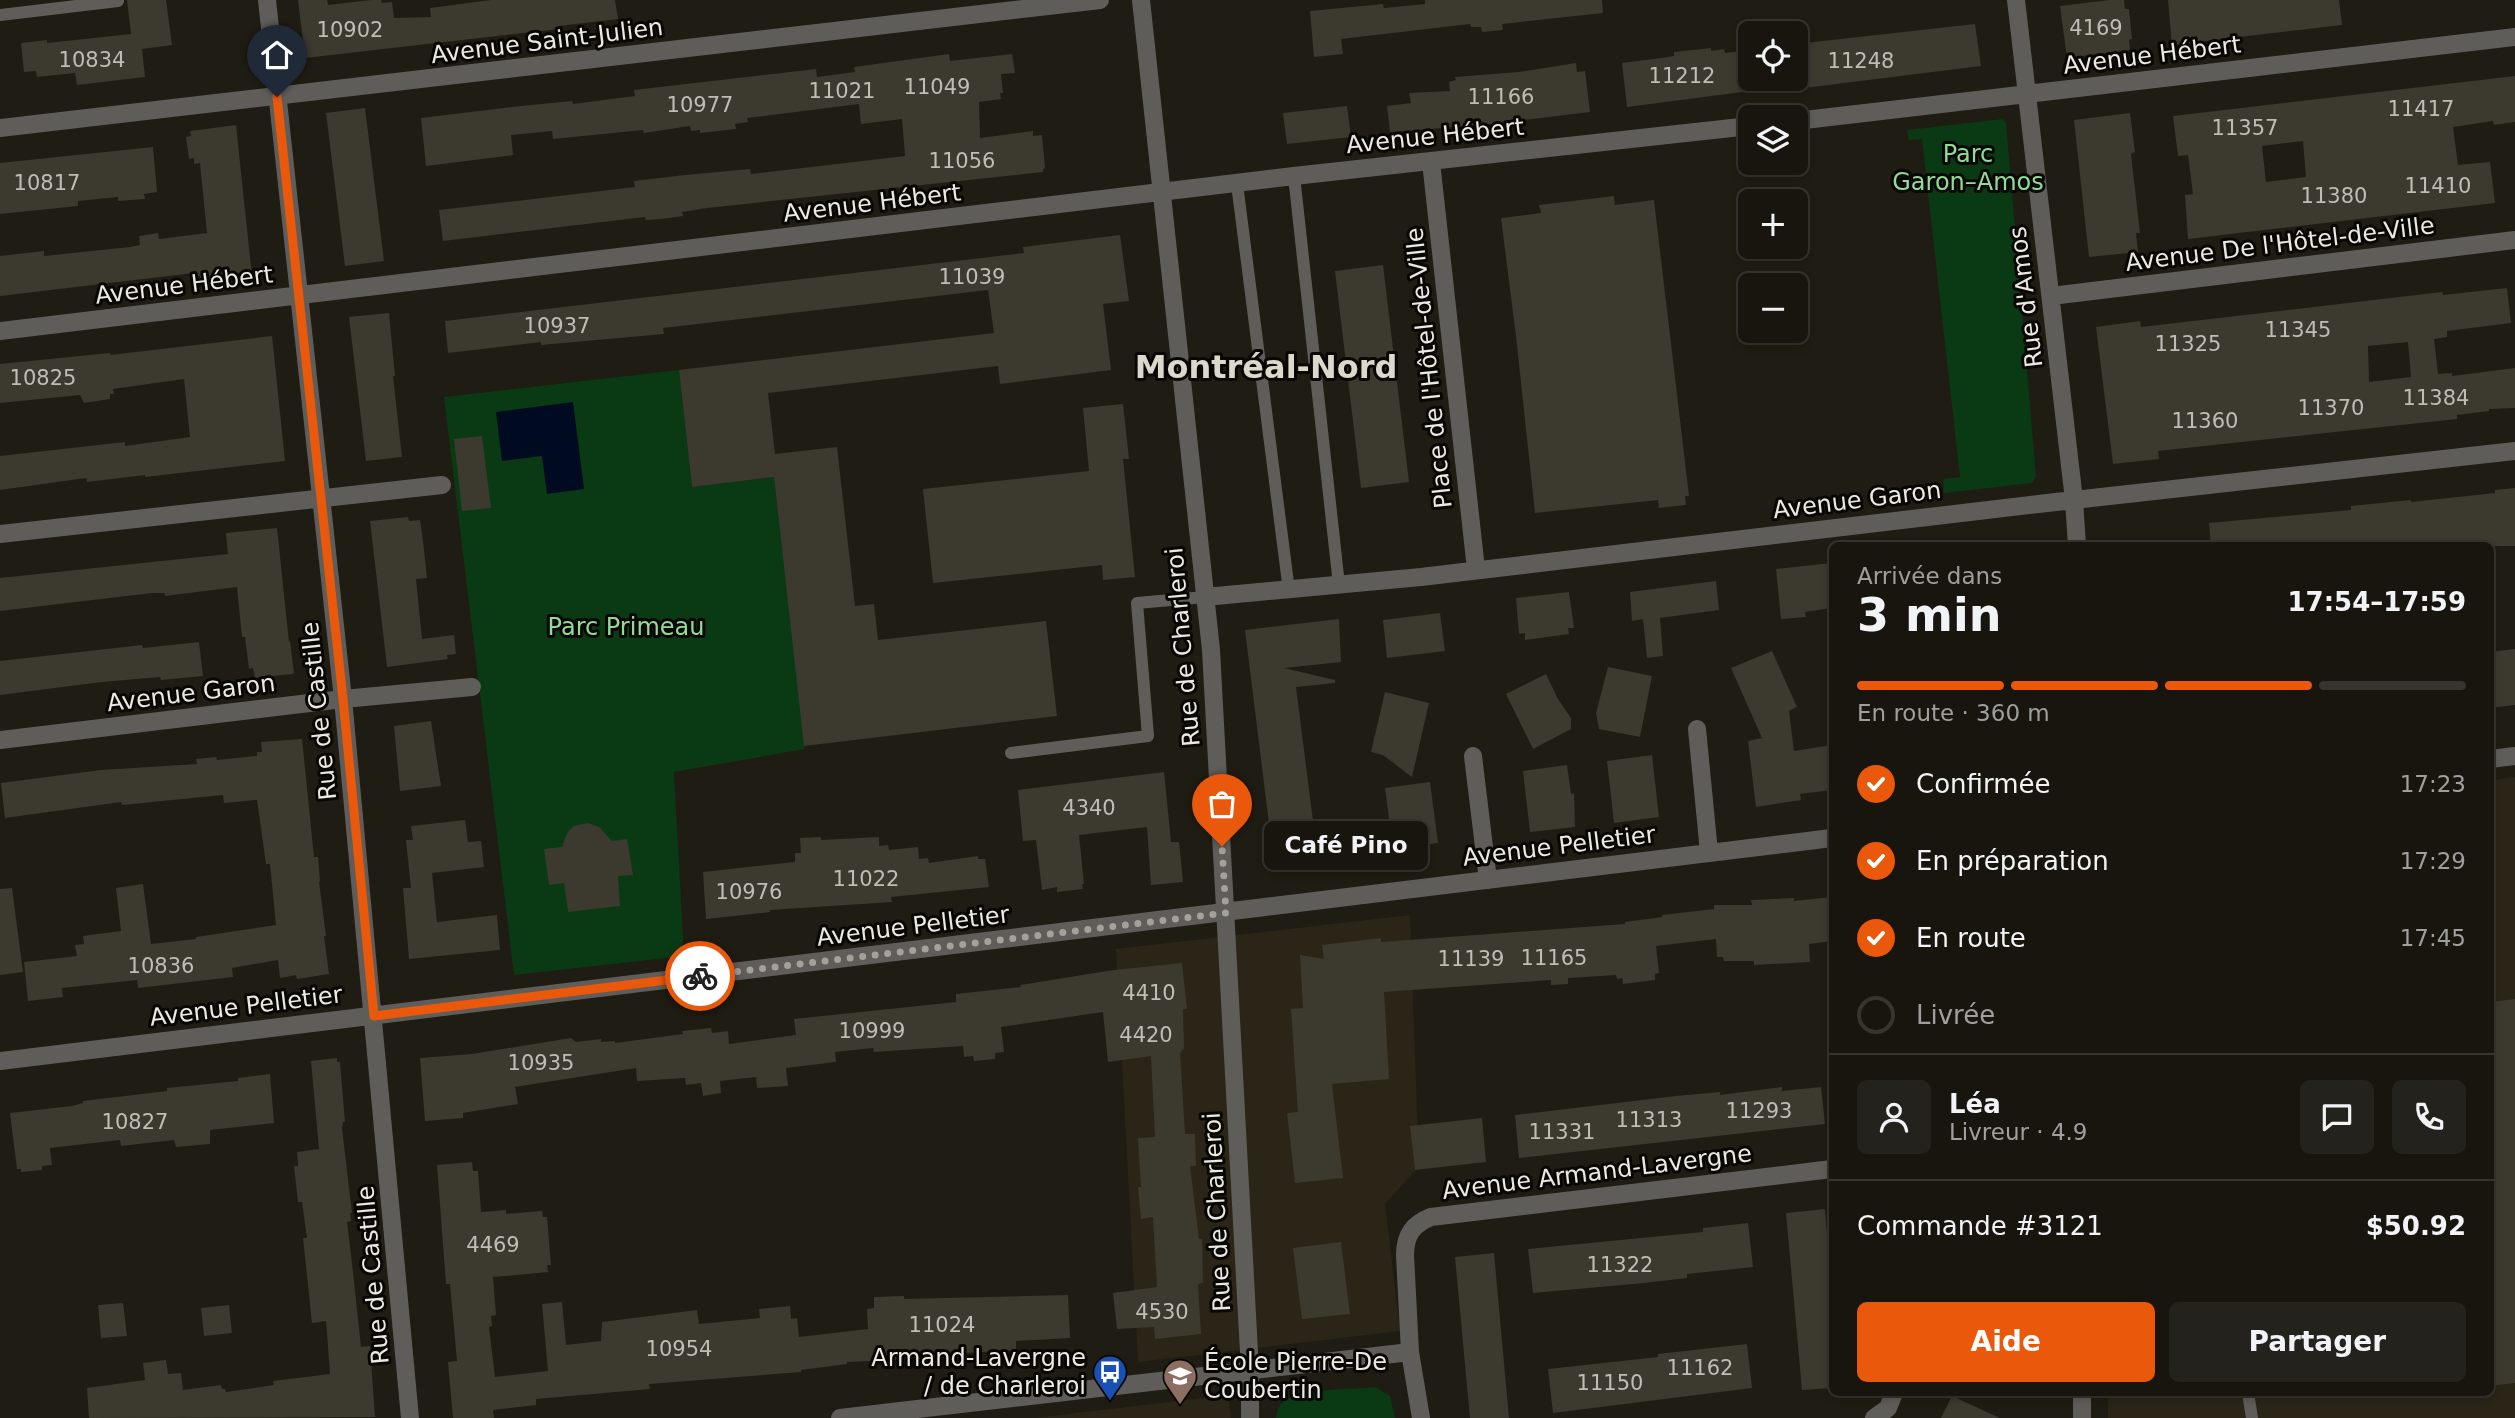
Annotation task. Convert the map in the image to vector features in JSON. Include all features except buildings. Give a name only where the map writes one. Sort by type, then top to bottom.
[{"type":"street","name":"Rue de Castille","points":[[267,0],[343,699],[410,1418]]},
{"type":"street","name":"Avenue Saint-Julien","points":[[0,128],[1100,0]]},
{"type":"street","name":"Rue de Charleroi","points":[[1141,0],[1205,597],[1226,913],[1250,1370],[1250,1418]]},
{"type":"street","name":"Rue d'Amos","points":[[2016,0],[2077,542]]},
{"type":"street","name":"Avenue Hébert","points":[[1808,120],[2515,37]]},
{"type":"street","name":"Avenue Hébert","points":[[0,331],[1294,176],[1738,127]]},
{"type":"street","name":"Place de l'Hôtel-de-Ville","points":[[1431,162],[1476,569]]},
{"type":"street","name":"Avenue De l'Hôtel-de-Ville","points":[[2050,296],[2515,240]]},
{"type":"street","name":"Avenue Garon","points":[[1205,597],[1422,577],[2515,451]]},
{"type":"street","points":[[0,534],[443,485]]},
{"type":"street","name":"Avenue Garon","points":[[0,740],[343,699],[472,687]]},
{"type":"street","points":[[1698,729],[1709,852]]},
{"type":"street","points":[[1473,756],[1488,880]]},
{"type":"street","points":[[2494,759],[2515,756]]},
{"type":"street","name":"Avenue Pelletier","points":[[0,1061],[1829,838]]},
{"type":"street","name":"Avenue Armand-Lavergne","points":[[1421,1418],[1410,1352],[1405,1243],[1410,1231],[1419,1221],[1445,1215],[1829,1169]]},
{"type":"street","points":[[840,1418],[1410,1352]]},
{"type":"street","points":[[1874,1418],[1888,1408],[1893,1396]]},
{"type":"street","points":[[2082,1396],[2082,1418]]},
{"type":"lane","points":[[0,15],[118,1]]},
{"type":"lane","points":[[1294,176],[1339,584]]},
{"type":"lane","points":[[1237,184],[1289,591]]},
{"type":"lane","points":[[1011,753],[1148,736],[1137,603],[1205,597]]},
{"type":"lane","points":[[2248,1396],[2252,1418]]},
{"type":"shaded area","points":[[2515,777],[2515,1418],[2108,1418],[2108,1396],[2494,1396],[2494,780]]},
{"type":"shaded area","points":[[1410,915],[1419,1166],[1385,1204],[1400,1331],[1138,1362],[1116,949]]},
{"type":"shaded area","name":"École Pierre-De Coubertin","points":[[1228,1395],[1231,1418],[1034,1418]]},
{"type":"green space","name":"Parc Garon–Amos","points":[[2003,119],[2006,123],[2036,477],[2032,483],[1944,493],[1943,479],[1960,477],[1922,139],[1909,140],[1907,130]]},
{"type":"green space","name":"Parc Primeau","points":[[679,370],[692,487],[774,477],[805,749],[674,772],[684,956],[514,975],[444,397]]},
{"type":"green space","points":[[1375,1387],[1390,1396],[1395,1418],[1276,1418],[1282,1403],[1289,1398],[1326,1390]]},
{"type":"water","points":[[573,402],[584,489],[547,494],[542,456],[502,461],[496,412]]},
{"type":"way so far","points":[[700,976],[1226,913],[1222,846]]},
{"type":"place","name":"Café Pino","points":[[1222,846]]},
{"type":"place","name":"Armand-Lavergne / de Charleroi","points":[[1110,1402]]},
{"type":"place","name":"École Pierre-De Coubertin","points":[[1180,1406]]},
{"type":"district","name":"Montréal-Nord","points":[[1266,367]]},
{"type":"route","points":[[277,97],[343,699],[374,1016],[700,976]]}]
